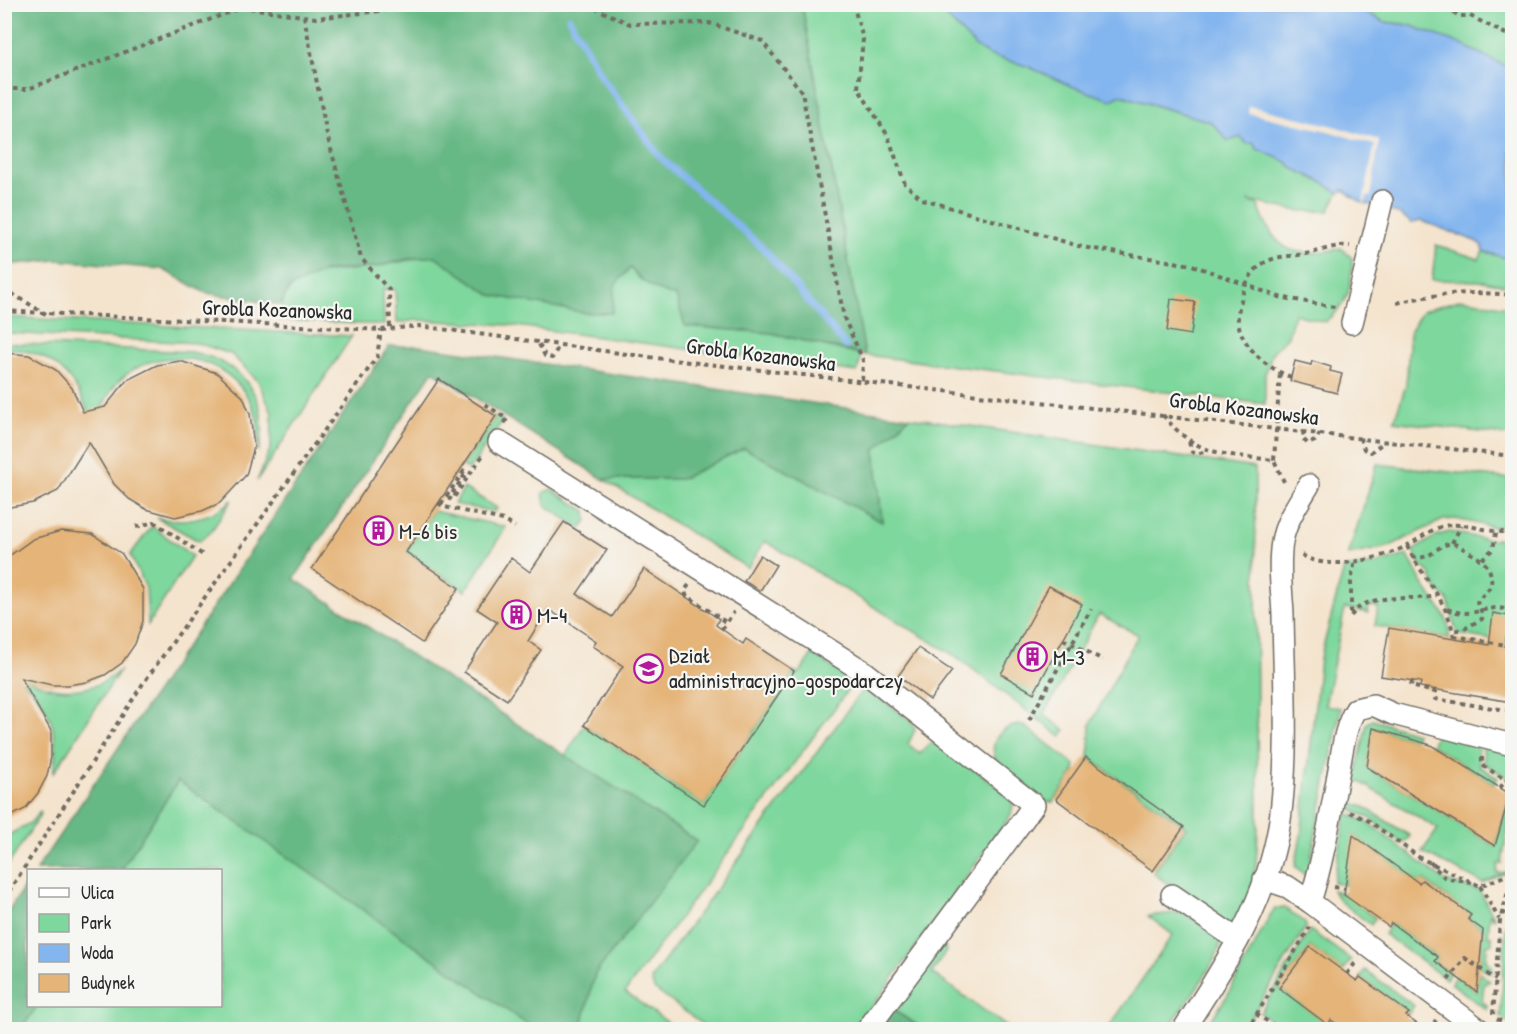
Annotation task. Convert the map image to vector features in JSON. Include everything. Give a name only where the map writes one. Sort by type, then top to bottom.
[{"type":"street","points":[[1355,314],[1382,201]]},
{"type":"street","points":[[499,442],[866,673],[1036,806],[867,1029]]},
{"type":"street","points":[[1183,1029],[1221,972],[1252,913],[1272,857],[1280,820],[1285,739],[1281,544],[1294,510],[1309,485]]},
{"type":"street","points":[[1310,902],[1320,872],[1344,745],[1351,716],[1356,709],[1373,705],[1393,714],[1512,745]]},
{"type":"street","points":[[1264,879],[1288,887],[1488,1022]]},
{"type":"street","points":[[1172,895],[1238,939]]},
{"type":"path","points":[[4,89],[28,89],[243,7],[316,18],[407,8],[550,4]]},
{"type":"path","points":[[586,4],[630,24],[709,23],[762,41],[802,92],[844,318],[863,360],[861,382]]},
{"type":"path","points":[[853,4],[863,39],[858,88],[888,136],[905,184],[922,199],[1082,247],[1192,265],[1245,285],[1306,303],[1338,307],[1355,314]]},
{"type":"path","points":[[1437,4],[1460,16],[1470,16],[1512,37]]},
{"type":"path","points":[[304,16],[327,135],[361,258],[389,290],[390,329]]},
{"type":"path","points":[[1291,377],[1280,373],[1253,352],[1240,331],[1237,317],[1245,285],[1260,265],[1275,258],[1305,255],[1343,245],[1370,250]]},
{"type":"path","points":[[4,289],[42,309],[46,314]]},
{"type":"path","points":[[1397,303],[1433,294],[1480,292],[1512,295]]},
{"type":"path","name":"Grobla Kozanowska","points":[[4,311],[381,330],[418,326],[539,344],[1303,430],[1512,456]]},
{"type":"path","points":[[4,899],[142,685],[377,357],[381,330]]},
{"type":"path","points":[[539,344],[544,356],[552,358],[559,346]]},
{"type":"path","points":[[1280,373],[1274,460],[1294,510]]},
{"type":"path","points":[[1163,415],[1179,436],[1206,450],[1274,460]]},
{"type":"path","points":[[1303,430],[1304,441],[1308,444],[1315,441],[1320,433]]},
{"type":"path","points":[[1360,438],[1364,449],[1371,452],[1385,441]]},
{"type":"path","points":[[472,470],[452,500],[449,498],[466,473],[464,471],[440,504],[503,520],[515,527]]},
{"type":"path","points":[[136,527],[154,522],[202,555]]},
{"type":"path","points":[[1298,551],[1303,557],[1324,563],[1387,554],[1445,526],[1461,526],[1496,533],[1512,532]]},
{"type":"path","points":[[1452,543],[1461,526]]},
{"type":"path","points":[[1482,559],[1493,549],[1496,533]]},
{"type":"path","points":[[1412,557],[1429,557],[1445,545],[1452,543],[1482,559],[1491,571],[1492,581],[1489,591],[1479,597],[1477,602],[1483,615],[1478,622],[1453,635]]},
{"type":"path","points":[[1407,546],[1446,609],[1453,635]]},
{"type":"path","points":[[1355,560],[1351,582],[1351,616],[1362,605],[1372,601],[1436,596]]},
{"type":"path","points":[[695,585],[686,587],[686,594],[727,623]]},
{"type":"path","points":[[722,629],[735,611],[726,604]]},
{"type":"path","points":[[1446,609],[1462,615],[1491,608],[1512,611]]},
{"type":"path","points":[[1029,720],[1091,609]]},
{"type":"path","points":[[1453,635],[1512,646]]},
{"type":"path","points":[[1063,639],[1103,660]]},
{"type":"path","points":[[1412,681],[1412,686],[1435,692],[1435,699],[1512,711]]},
{"type":"path","points":[[1497,715],[1498,708]]},
{"type":"path","points":[[1500,788],[1506,780]]},
{"type":"path","points":[[1344,810],[1370,821],[1411,853],[1479,885],[1500,920]]},
{"type":"path","points":[[1427,860],[1445,878],[1479,885],[1512,879],[1500,920],[1496,980],[1488,1022],[1512,1026]]},
{"type":"path","points":[[1502,912],[1512,917]]},
{"type":"path","points":[[1247,1029],[1310,926]]},
{"type":"path","points":[[1446,984],[1465,958],[1496,980]]},
{"type":"path","points":[[1347,974],[1356,962]]},
{"type":"path","points":[[1256,1014],[1281,1029]]},
{"type":"path","points":[[1429,1029],[1437,1020]]},
{"type":"green space","points":[[4,5],[802,5],[865,355],[771,333],[685,326],[676,296],[651,286],[630,268],[615,285],[612,313],[585,313],[491,295],[435,256],[408,259],[375,267],[326,271],[290,287],[280,305],[206,293],[162,269],[57,260],[5,265]]},
{"type":"green space","points":[[802,5],[935,5],[976,47],[989,55],[1028,66],[1110,100],[1120,95],[1211,122],[1228,141],[1241,137],[1253,142],[1257,149],[1287,162],[1292,168],[1326,184],[1338,193],[1329,211],[1299,211],[1248,201],[1258,205],[1271,233],[1288,249],[1311,253],[1341,248],[1352,258],[1350,287],[1344,302],[1325,322],[1294,314],[1288,336],[1272,353],[1265,374],[1265,404],[865,355]]},
{"type":"green space","points":[[1353,5],[1512,5],[1512,69],[1409,25],[1384,22]]},
{"type":"green space","points":[[1436,245],[1479,259],[1483,251],[1512,260],[1512,287],[1483,281],[1432,280]]},
{"type":"green space","points":[[435,256],[491,295],[612,313],[614,285],[630,268],[641,280],[676,295],[686,326],[771,333],[858,354],[861,358],[857,372],[509,325],[418,320],[397,323],[395,290],[383,289],[384,325],[281,320],[283,302],[290,289],[300,280],[329,272],[376,267]]},
{"type":"green space","points":[[1462,299],[1512,308],[1512,436],[1394,421],[1406,385],[1410,332],[1422,311]]},
{"type":"green space","points":[[5,317],[352,336],[257,481],[271,447],[272,413],[258,381],[231,354],[197,343],[5,333]]},
{"type":"green space","points":[[4,343],[191,352],[209,357],[225,364],[238,374],[249,386],[257,400],[262,433],[258,452],[258,427],[251,403],[240,386],[225,373],[209,364],[190,359],[171,358],[153,361],[135,369],[119,381],[99,412],[88,412],[75,386],[57,366],[34,353],[5,349]]},
{"type":"green space","points":[[389,346],[420,346],[909,417],[875,450],[882,522],[744,448],[681,479],[603,479],[433,371],[294,579],[697,841],[595,974],[581,1029],[534,1029],[178,781],[122,869],[37,869]]},
{"type":"green space","points":[[496,416],[503,420],[469,470],[463,466]]},
{"type":"green space","points":[[909,417],[1255,468],[1258,838],[1251,891],[1234,925],[1227,926],[1153,873],[1186,827],[1089,758],[1090,725],[1138,635],[1099,614],[1044,715],[1065,730],[1061,737],[957,657],[765,541],[748,568],[603,479],[681,479],[744,448],[882,522],[875,450]]},
{"type":"green space","points":[[1377,464],[1512,479],[1512,526],[1493,527],[1456,519],[1443,520],[1388,547],[1348,555]]},
{"type":"green space","points":[[464,488],[497,508],[495,512],[454,504]]},
{"type":"green space","points":[[551,489],[586,511],[587,520],[581,529],[545,505],[543,493]]},
{"type":"green space","points":[[232,500],[210,533],[199,541],[157,518],[187,520],[197,518],[215,512]]},
{"type":"green space","points":[[433,511],[506,527],[465,591],[406,552]]},
{"type":"green space","points":[[152,526],[192,556],[148,625],[146,588],[130,555]]},
{"type":"green space","points":[[1449,532],[1486,539],[1512,539],[1512,643],[1457,634],[1448,600],[1437,590],[1429,572],[1418,562],[1414,550],[1436,536]]},
{"type":"green space","points":[[1407,555],[1425,588],[1446,619],[1449,638],[1375,626],[1378,607],[1369,606],[1368,613],[1345,608],[1325,705],[1341,708],[1307,877],[1295,866],[1301,836],[1320,659],[1344,568],[1375,564]]},
{"type":"green space","points":[[812,654],[854,682],[625,992],[677,1029],[581,1029],[595,974],[696,841],[565,756],[584,725],[704,805],[794,671],[799,674]]},
{"type":"green space","points":[[120,670],[53,774],[55,748],[52,723],[41,701],[23,682],[26,678],[49,687],[87,688],[110,678]]},
{"type":"green space","points":[[864,688],[911,720],[915,730],[908,744],[920,754],[931,743],[941,743],[1011,797],[1013,805],[1011,815],[856,1029],[709,1029],[654,989],[651,979]]},
{"type":"green space","points":[[1373,720],[1416,733],[1414,740],[1374,728],[1367,767],[1495,846],[1512,790],[1502,864],[1498,864],[1497,873],[1508,872],[1482,883],[1422,852],[1438,829],[1355,779],[1367,723]]},
{"type":"green space","points":[[1019,725],[1026,727],[1075,765],[1075,771],[1053,802],[1046,802],[998,764],[994,750],[996,738],[1005,730]]},
{"type":"green space","points":[[1437,733],[1478,743],[1479,766],[1498,778],[1494,784],[1431,745]]},
{"type":"green space","points":[[1483,745],[1512,754],[1512,781],[1484,763]]},
{"type":"green space","points":[[178,781],[534,1029],[21,1030],[36,1007],[222,1007],[222,869],[122,869]]},
{"type":"green space","points":[[1349,804],[1361,805],[1410,836],[1403,844],[1370,818],[1348,808]]},
{"type":"green space","points":[[40,812],[41,814],[5,870],[5,837],[30,823]]},
{"type":"green space","points":[[1346,813],[1367,822],[1445,881],[1480,891],[1494,917],[1494,919],[1490,914],[1488,936],[1492,936],[1492,943],[1487,945],[1486,961],[1492,966],[1491,974],[1480,966],[1482,929],[1468,919],[1470,915],[1423,880],[1419,883],[1354,836],[1346,885],[1333,883]]},
{"type":"green space","points":[[27,883],[27,1007],[36,1007],[21,1029],[5,1029],[5,917]]},
{"type":"green space","points":[[1332,890],[1344,893],[1375,918],[1371,925],[1340,901]]},
{"type":"green space","points":[[1283,907],[1305,922],[1306,927],[1244,1029],[1205,1029],[1227,996],[1271,914],[1275,909]]},
{"type":"green space","points":[[1183,912],[1221,938],[1216,957],[1200,984],[1168,1029],[1107,1030],[1173,935],[1148,916]]},
{"type":"green space","points":[[1509,918],[1512,919],[1512,1024],[1500,1016]]},
{"type":"green space","points":[[1391,923],[1438,957],[1435,961],[1450,973],[1446,979],[1384,934]]},
{"type":"green space","points":[[1310,930],[1351,960],[1343,971],[1310,947],[1279,988],[1328,1024],[1331,1020],[1344,1029],[1284,1029],[1260,1013]]},
{"type":"green space","points":[[940,944],[947,949],[932,973],[1010,1029],[923,1029],[893,1010]]},
{"type":"green space","points":[[1365,970],[1414,1006],[1409,1013],[1360,977]]},
{"type":"green space","points":[[1479,972],[1490,981],[1484,984],[1482,1002],[1487,1005],[1487,1010],[1451,983],[1455,976],[1477,992]]},
{"type":"green space","points":[[893,1010],[923,1029],[879,1030]]},
{"type":"water","points":[[935,5],[1353,5],[1384,22],[1409,25],[1458,43],[1512,69],[1512,260],[1483,251],[1478,242],[1422,221],[1411,223],[1396,213],[1359,201],[1345,190],[1338,193],[1326,184],[1292,168],[1287,162],[1257,149],[1253,143],[1247,144],[1241,137],[1228,141],[1211,122],[1121,95],[1111,100],[1071,86],[1027,66],[989,55],[976,47]]},
{"type":"pier","points":[[1249,106],[1330,125],[1379,140],[1371,197],[1367,196],[1365,203],[1363,202],[1375,145],[1328,131],[1248,113]]},
{"type":"building","points":[[1171,299],[1195,302],[1191,335],[1167,331]]},
{"type":"building","points":[[4,353],[29,355],[56,370],[72,388],[83,412],[105,407],[127,380],[157,365],[180,361],[217,373],[243,397],[250,414],[254,447],[246,475],[220,503],[202,511],[175,517],[146,509],[129,499],[114,484],[89,442],[58,491],[33,503],[4,508]]},
{"type":"building","points":[[1295,361],[1311,365],[1312,361],[1331,367],[1330,371],[1342,374],[1337,393],[1290,381]]},
{"type":"building","name":"M-6 bis","points":[[439,379],[496,416],[406,552],[459,588],[422,643],[312,569]]},
{"type":"building","points":[[564,522],[607,550],[577,594],[612,617],[644,569],[719,619],[716,625],[743,644],[746,639],[794,671],[704,805],[584,725],[623,666],[593,646],[596,641],[548,609],[528,641],[541,650],[507,700],[464,672],[497,622],[477,609],[511,558],[530,572]]},
{"type":"building","points":[[61,531],[92,534],[122,554],[143,589],[143,621],[135,644],[122,663],[105,675],[87,682],[68,685],[52,685],[21,678],[51,731],[51,757],[47,776],[38,793],[25,809],[4,820],[5,559],[33,539]]},
{"type":"building","points":[[760,555],[776,565],[760,591],[744,581]]},
{"type":"building","name":"M-3","points":[[1049,586],[1082,604],[1034,693],[1001,674]]},
{"type":"building","points":[[1493,613],[1509,616],[1505,647],[1512,649],[1512,702],[1420,687],[1421,682],[1381,676],[1389,628],[1489,645]]},
{"type":"building","points":[[918,648],[952,671],[930,700],[898,676]]},
{"type":"building","points":[[1373,728],[1431,745],[1510,794],[1495,846],[1367,767]]},
{"type":"building","points":[[1086,757],[1184,827],[1153,871],[1056,799]]},
{"type":"building","points":[[1353,835],[1419,883],[1422,880],[1471,915],[1468,919],[1483,930],[1477,992],[1435,961],[1438,957],[1391,923],[1389,927],[1344,895]]},
{"type":"building","points":[[1310,947],[1357,981],[1360,977],[1409,1013],[1406,1016],[1424,1029],[1344,1029],[1331,1020],[1328,1025],[1279,988]]},
{"type":"waterway","points":[[569,18],[601,76],[661,158],[764,249],[846,346]]},
{"type":"place","name":"M-6 bis","points":[[378,531]]},
{"type":"place","name":"M-4","points":[[516,615]]},
{"type":"place","name":"M-3","points":[[1032,657]]},
{"type":"place","name":"Dział administracyjno-gospodarczy","points":[[648,668]]}]
